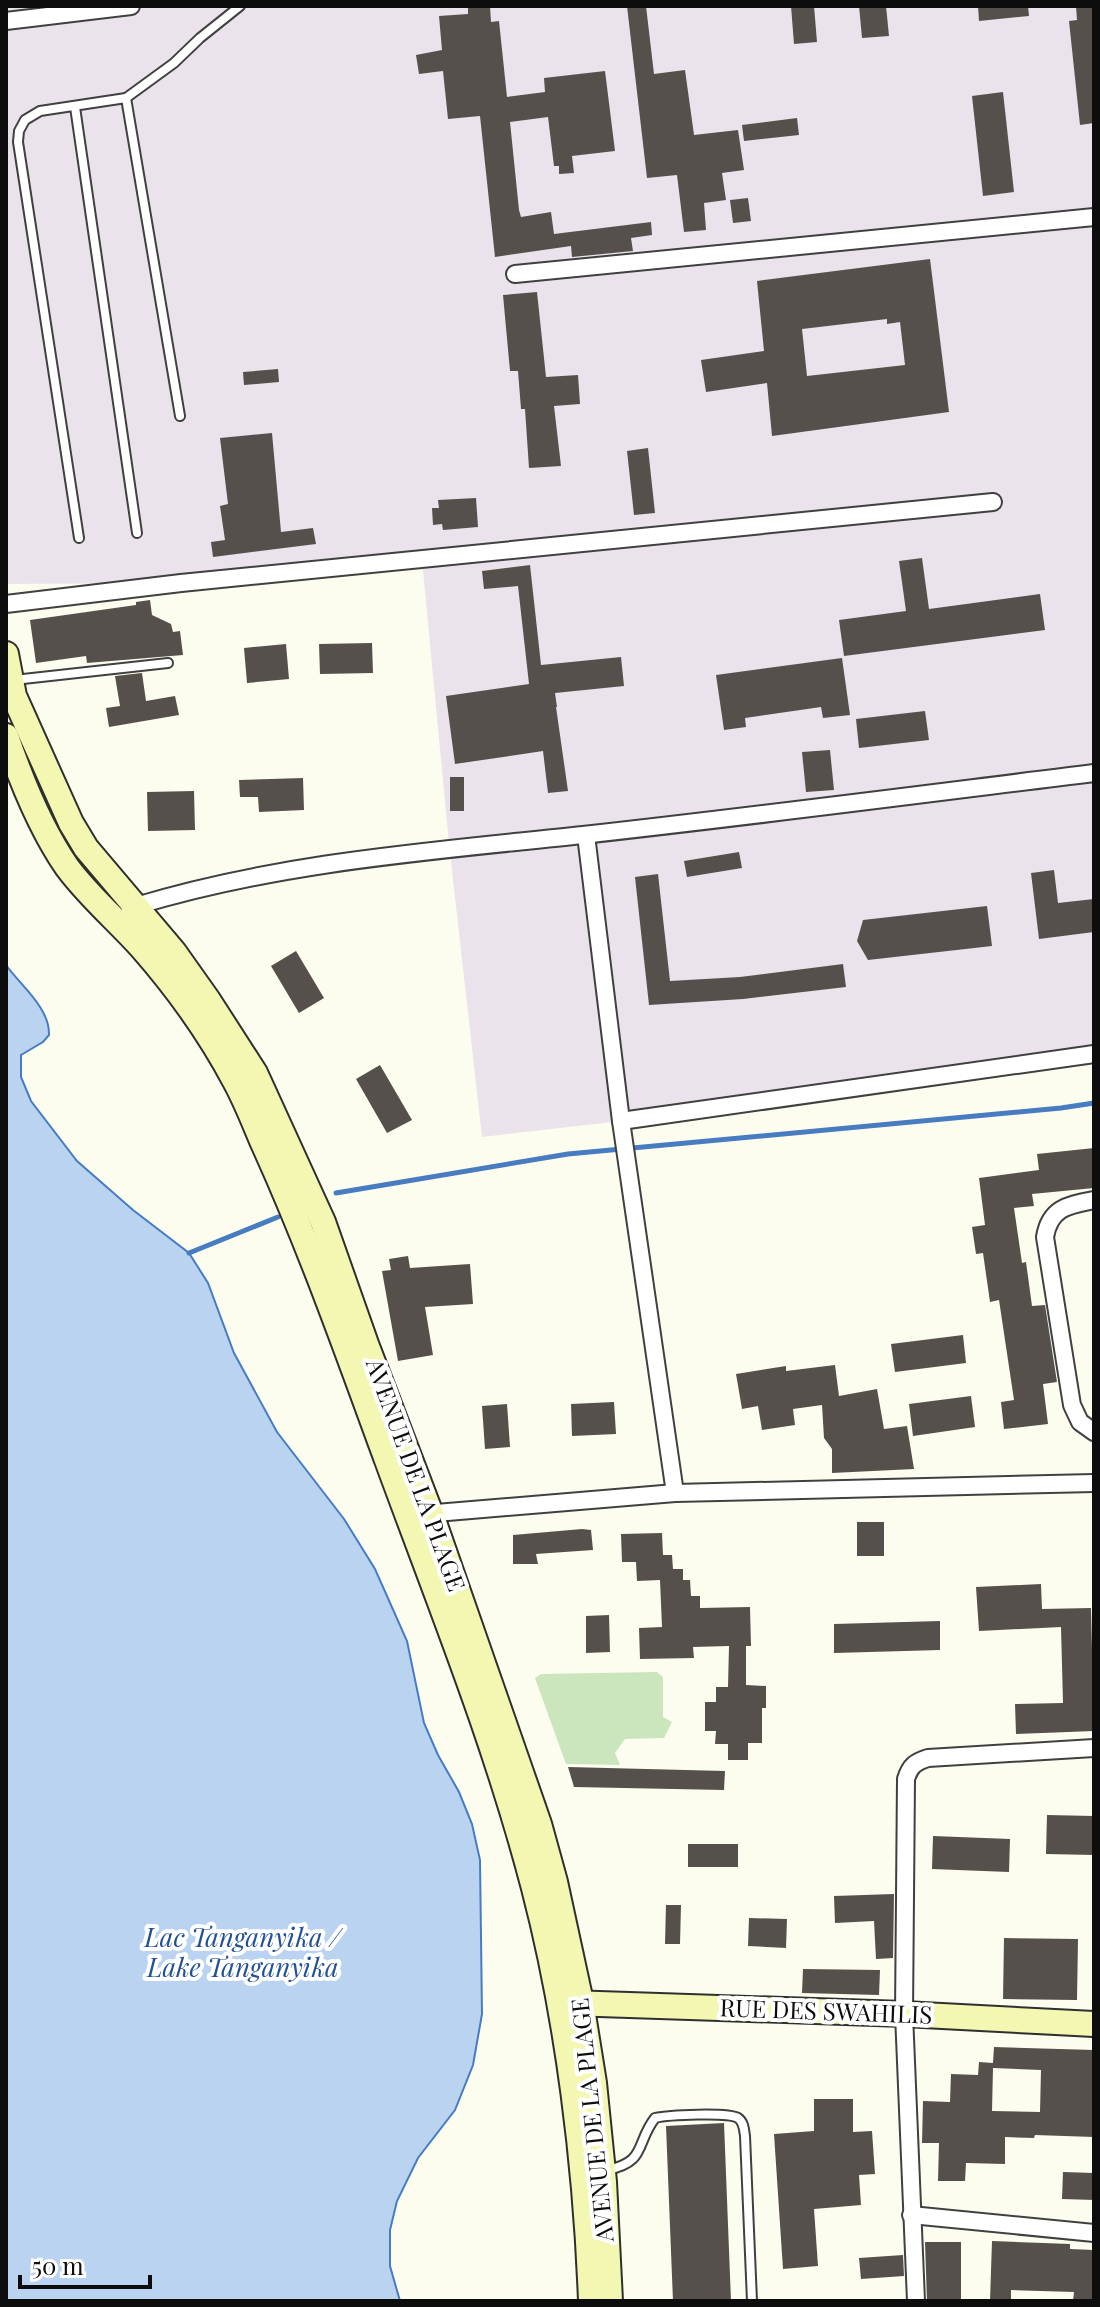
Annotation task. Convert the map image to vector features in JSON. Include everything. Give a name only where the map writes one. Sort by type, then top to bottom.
[{"type":"main road","name":"AVENUE DE LA PLAGE","points":[[6,654],[8,692],[25,786],[45,829],[66,866],[171,983],[236,1081],[419,1514]]},
{"type":"main road","name":"AVENUE DE LA PLAGE","points":[[16,729],[86,848],[174,952],[255,1073],[323,1222],[366,1344],[570,2002],[610,2301]]},
{"type":"main road","name":"RUE DES SWAHILIS","points":[[570,2002],[1094,2024]]},
{"type":"main road","name":"AVENUE DE LA PLAGE","points":[[591,2301],[592,2171]]},
{"type":"street","points":[[6,21],[131,6]]},
{"type":"street","points":[[515,274],[1094,217]]},
{"type":"street","points":[[6,604],[181,583],[993,502]]},
{"type":"street","points":[[115,919],[136,906],[188,890],[313,867],[1094,773]]},
{"type":"street","points":[[586,835],[623,1128],[675,1493]]},
{"type":"street","points":[[623,1128],[1094,1054]]},
{"type":"street","points":[[1094,1200],[1069,1205],[1057,1212],[1047,1225],[1045,1237],[1072,1405],[1080,1422],[1094,1432]]},
{"type":"street","points":[[419,1514],[675,1493],[1094,1483]]},
{"type":"street","points":[[916,2301],[904,2014],[906,1779],[909,1768],[917,1761],[928,1758],[1094,1748]]},
{"type":"street","points":[[911,2215],[1094,2233]]},
{"type":"lane","points":[[79,538],[18,142],[19,131],[25,120],[40,111],[126,98],[174,63],[240,6]]},
{"type":"lane","points":[[126,98],[180,416]]},
{"type":"lane","points":[[75,107],[137,533]]},
{"type":"lane","points":[[8,692],[168,663]]},
{"type":"lane","points":[[592,2171],[620,2167],[636,2157],[655,2118],[673,2115],[738,2118],[743,2124],[745,2136],[752,2301]]},
{"type":"shaded area","points":[[6,6],[1094,6],[1094,1054],[621,1121],[482,1137],[449,844],[422,560],[181,583],[6,584]]},
{"type":"green space","points":[[657,1672],[663,1677],[663,1717],[672,1722],[664,1738],[625,1739],[615,1753],[620,1765],[566,1764],[535,1678],[541,1674]]},
{"type":"water","name":"Lac Tanganyika / Lake Tanganyika","points":[[6,965],[34,998],[48,1025],[49,1035],[43,1042],[21,1055],[21,1077],[31,1101],[77,1161],[189,1253],[208,1283],[234,1353],[277,1432],[344,1519],[375,1569],[407,1641],[424,1723],[472,1824],[480,1860],[482,2014],[473,2065],[455,2110],[418,2158],[397,2201],[390,2230],[390,2266],[400,2301],[6,2301]]},
{"type":"building","points":[[468,6],[490,6],[491,22],[499,21],[507,97],[545,92],[544,78],[605,71],[615,151],[572,156],[574,173],[559,174],[559,166],[554,166],[548,117],[510,122],[519,210],[521,217],[551,212],[554,234],[651,222],[652,235],[631,238],[633,251],[572,257],[571,246],[495,257],[480,116],[448,119],[443,71],[419,74],[416,55],[442,50],[439,16],[468,14]]},
{"type":"building","points":[[627,6],[646,6],[654,74],[685,70],[694,135],[738,130],[744,170],[722,173],[726,200],[704,203],[706,230],[684,232],[677,175],[647,178]]},
{"type":"building","points":[[791,6],[814,6],[817,42],[794,44]]},
{"type":"building","points":[[859,6],[886,6],[889,36],[862,38]]},
{"type":"building","points":[[978,6],[1028,6],[1029,16],[979,21]]},
{"type":"building","points":[[1076,6],[1094,6],[1094,123],[1080,125],[1069,21],[1077,20]]},
{"type":"building","points":[[1003,92],[1014,192],[983,196],[972,96]]},
{"type":"building","points":[[797,118],[799,135],[744,141],[742,125]]},
{"type":"building","points":[[748,198],[751,221],[733,223],[730,200]]},
{"type":"building","points":[[930,259],[949,412],[772,436],[767,383],[706,392],[701,360],[764,351],[757,281]],"holes":[[[887,319],[887,324],[900,322],[905,365],[807,376],[802,329]]]},
{"type":"building","points":[[537,292],[546,377],[578,375],[580,404],[554,406],[561,466],[529,468],[525,409],[521,409],[518,371],[510,371],[503,295]]},
{"type":"building","points":[[278,369],[279,382],[244,385],[243,372]]},
{"type":"building","points":[[272,433],[281,532],[313,528],[316,544],[213,557],[211,542],[225,540],[220,506],[228,504],[220,438]]},
{"type":"building","points":[[648,448],[655,513],[634,515],[627,451]]},
{"type":"building","points":[[476,498],[478,527],[443,530],[442,524],[433,525],[432,508],[439,508],[438,500]]},
{"type":"building","points":[[922,558],[929,609],[1040,594],[1045,630],[844,656],[839,620],[906,611],[899,561]]},
{"type":"building","points":[[530,565],[541,665],[621,657],[624,686],[555,693],[568,791],[548,793],[543,751],[455,764],[446,696],[529,684],[518,586],[484,589],[482,571]]},
{"type":"building","points":[[150,600],[152,615],[171,624],[173,632],[180,631],[183,655],[87,663],[86,656],[36,663],[30,620],[136,605],[136,602]]},
{"type":"building","points":[[372,643],[373,673],[320,674],[319,644]]},
{"type":"building","points":[[286,644],[289,679],[247,683],[244,648]]},
{"type":"building","points":[[842,658],[850,715],[823,718],[821,707],[745,718],[746,727],[724,730],[716,675]]},
{"type":"building","points":[[142,673],[146,701],[175,696],[179,715],[109,727],[106,708],[120,706],[115,676]]},
{"type":"building","points":[[925,711],[929,740],[859,748],[856,719]]},
{"type":"building","points":[[830,750],[834,790],[806,792],[802,752]]},
{"type":"building","points":[[450,777],[464,777],[464,811],[450,811]]},
{"type":"building","points":[[303,778],[304,810],[259,812],[258,797],[240,797],[239,780]]},
{"type":"building","points":[[194,791],[195,830],[148,831],[147,792]]},
{"type":"building","points":[[739,852],[742,868],[687,877],[684,861]]},
{"type":"building","points":[[1054,870],[1058,903],[1094,899],[1094,932],[1039,939],[1031,873]]},
{"type":"building","points":[[658,874],[670,981],[740,977],[843,964],[846,987],[743,999],[649,1005],[635,877]]},
{"type":"building","points":[[987,906],[992,946],[868,960],[857,941],[863,920]]},
{"type":"building","points":[[296,951],[324,998],[299,1013],[271,966]]},
{"type":"building","points":[[380,1065],[412,1120],[387,1133],[356,1079]]},
{"type":"building","points":[[1094,1148],[1094,1188],[1032,1194],[1034,1206],[1014,1208],[1032,1306],[1045,1305],[1057,1382],[1043,1384],[1048,1424],[1004,1429],[1001,1402],[1014,1400],[999,1300],[990,1302],[983,1253],[976,1254],[972,1227],[985,1225],[979,1178],[1039,1170],[1037,1154]]},
{"type":"building","points":[[408,1256],[410,1268],[470,1264],[473,1304],[425,1307],[433,1355],[398,1361],[382,1271],[391,1270],[389,1259]]},
{"type":"building","points":[[963,1335],[966,1363],[895,1372],[891,1344]]},
{"type":"building","points":[[835,1365],[839,1396],[877,1389],[884,1429],[907,1426],[914,1469],[832,1473],[832,1449],[824,1438],[822,1405],[793,1409],[795,1425],[762,1430],[758,1406],[742,1409],[736,1374],[786,1366],[786,1371]]},
{"type":"building","points":[[971,1396],[975,1427],[913,1436],[909,1404]]},
{"type":"building","points":[[614,1402],[616,1434],[572,1436],[571,1404]]},
{"type":"building","points":[[507,1404],[510,1447],[485,1449],[482,1406]]},
{"type":"building","points":[[857,1522],[884,1522],[884,1556],[857,1556]]},
{"type":"building","points":[[591,1530],[593,1550],[536,1554],[538,1564],[513,1564],[513,1535]]},
{"type":"building","points":[[662,1533],[663,1555],[672,1555],[673,1569],[683,1569],[683,1580],[690,1580],[691,1596],[700,1596],[700,1608],[750,1607],[751,1646],[746,1646],[746,1685],[766,1686],[766,1708],[762,1708],[762,1743],[748,1743],[748,1760],[728,1760],[728,1744],[715,1744],[716,1731],[705,1731],[705,1702],[716,1702],[716,1687],[728,1687],[729,1646],[693,1647],[694,1658],[640,1659],[639,1628],[662,1627],[660,1580],[637,1581],[636,1562],[622,1562],[621,1534]]},
{"type":"building","points":[[1041,1584],[1042,1609],[1091,1608],[1094,1731],[1016,1734],[1015,1704],[1063,1703],[1061,1627],[979,1631],[976,1587]]},
{"type":"building","points":[[609,1615],[610,1652],[586,1653],[586,1616]]},
{"type":"building","points":[[940,1621],[940,1650],[834,1653],[834,1624]]},
{"type":"building","points":[[568,1767],[725,1771],[724,1790],[574,1787]]},
{"type":"building","points":[[1047,1815],[1094,1816],[1094,1855],[1046,1854]]},
{"type":"building","points":[[933,1836],[1010,1839],[1009,1872],[932,1869]]},
{"type":"building","points":[[688,1844],[738,1844],[738,1867],[688,1867]]},
{"type":"building","points":[[894,1894],[893,1958],[876,1959],[874,1921],[835,1923],[834,1896]]},
{"type":"building","points":[[666,1905],[681,1905],[680,1944],[665,1944]]},
{"type":"building","points":[[749,1918],[787,1919],[786,1948],[748,1946]]},
{"type":"building","points":[[1004,1938],[1078,1939],[1077,2000],[1003,1999]]},
{"type":"building","points":[[803,1969],[880,1970],[879,1995],[802,1993]]},
{"type":"building","points":[[994,2047],[1094,2050],[1094,2137],[1005,2137],[1005,2164],[966,2163],[965,2181],[938,2181],[939,2143],[922,2143],[923,2101],[950,2102],[951,2074],[978,2075],[979,2062],[993,2063]],"holes":[[[993,2068],[1041,2070],[1040,2112],[992,2111]]]},
{"type":"building","points":[[814,2099],[853,2099],[853,2132],[872,2131],[875,2174],[859,2175],[861,2205],[814,2209],[818,2266],[783,2269],[774,2134],[814,2131]]},
{"type":"building","points":[[724,2123],[731,2301],[673,2301],[666,2126]]},
{"type":"building","points":[[1063,2172],[1094,2173],[1094,2200],[1062,2199]]},
{"type":"building","points":[[992,2241],[1070,2244],[1070,2249],[1094,2250],[1094,2301],[1073,2301],[1074,2292],[1011,2290],[1011,2301],[990,2301]]},
{"type":"building","points":[[925,2242],[961,2242],[961,2301],[927,2301]]},
{"type":"building","points":[[903,2255],[904,2276],[861,2279],[859,2258]]},
{"type":"waterway","points":[[336,1193],[568,1154],[1094,1103]]},
{"type":"waterway","points":[[189,1253],[278,1217]]}]
